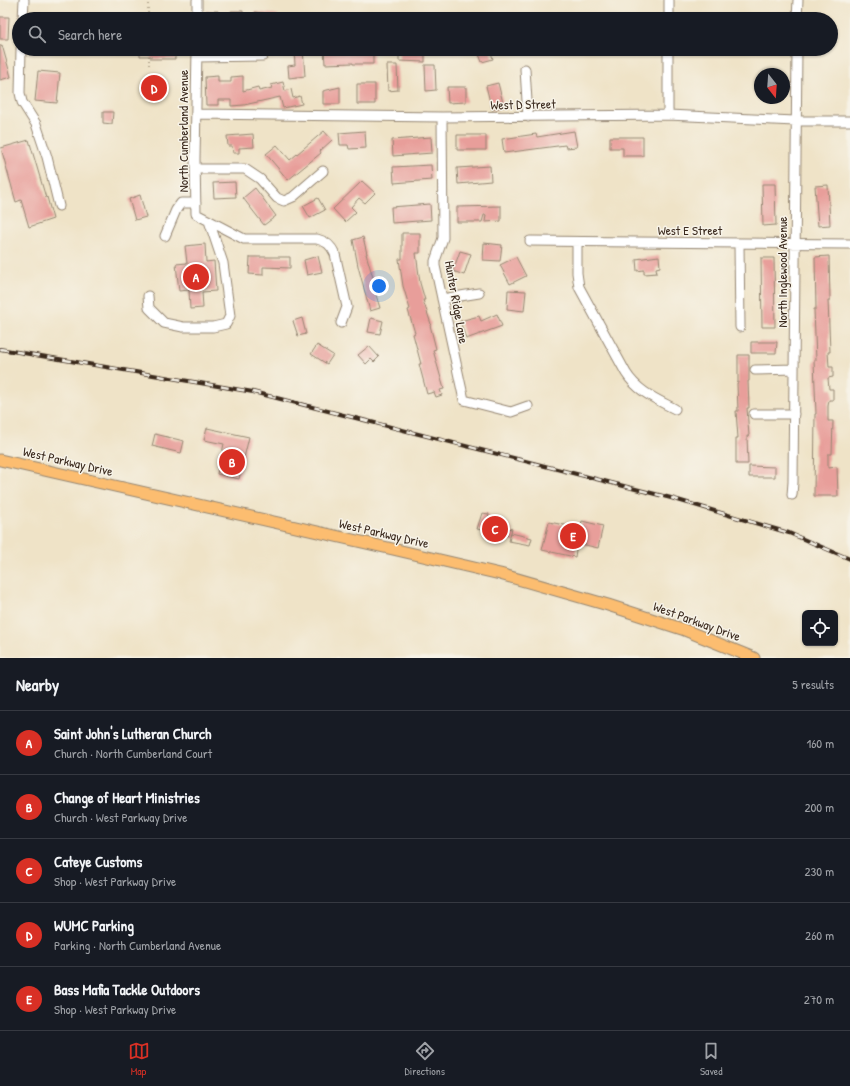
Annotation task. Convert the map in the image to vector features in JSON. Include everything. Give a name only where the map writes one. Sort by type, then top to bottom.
[{"type":"main road","name":"West Parkway Drive","points":[[0,460],[500,574],[608,605],[682,629],[754,658]]},
{"type":"street","points":[[23,12],[24,0]]},
{"type":"street","points":[[197,0],[197,12]]},
{"type":"street","points":[[669,0],[669,12]]},
{"type":"street","points":[[797,12],[798,0]]},
{"type":"street","points":[[21,56],[20,92],[22,102],[36,124],[47,157],[59,206]]},
{"type":"street","name":"North Cumberland Avenue","points":[[197,56],[196,214],[209,221]]},
{"type":"street","points":[[668,56],[668,115]]},
{"type":"street","name":"North Inglewood Avenue","points":[[792,495],[796,244],[795,121],[797,56]]},
{"type":"street","points":[[525,68],[528,116]]},
{"type":"street","name":"West D Street","points":[[197,114],[442,117],[668,115],[795,121],[850,121]]},
{"type":"street","name":"Hunter Ridge Lane","points":[[442,117],[443,238],[435,261],[464,400],[511,412],[528,406]]},
{"type":"street","points":[[196,169],[246,170],[260,179],[277,198],[284,201],[293,197],[323,171]]},
{"type":"street","points":[[165,236],[176,210],[181,203],[196,203]]},
{"type":"street","points":[[148,296],[149,308],[164,323],[183,327],[213,327],[226,324],[230,316],[223,263],[209,221]]},
{"type":"street","points":[[209,221],[244,239],[317,240],[329,244],[335,254],[347,307],[341,323]]},
{"type":"street","name":"West E Street","points":[[530,241],[850,244]]},
{"type":"street","points":[[577,242],[577,273],[579,287],[626,373],[635,385],[645,394],[675,409]]},
{"type":"street","points":[[739,244],[740,327]]},
{"type":"street","points":[[442,299],[479,292]]},
{"type":"street","points":[[755,370],[794,369]]},
{"type":"street","points":[[754,414],[794,414]]},
{"type":"path","points":[[148,0],[148,12]]},
{"type":"path","points":[[149,56],[149,66]]},
{"type":"building","points":[[206,11],[218,11],[218,12]]},
{"type":"building","points":[[231,11],[243,11],[243,12]]},
{"type":"building","points":[[0,17],[9,17],[8,39],[0,39]]},
{"type":"building","points":[[2,45],[11,77],[0,80],[0,46]]},
{"type":"building","points":[[151,56],[175,56],[175,59],[151,59]]},
{"type":"building","points":[[294,56],[304,56],[305,76],[289,78],[288,66],[295,65]]},
{"type":"building","points":[[324,56],[373,56],[373,64],[325,64]]},
{"type":"building","points":[[399,56],[425,56],[425,62],[399,61]]},
{"type":"building","points":[[480,56],[492,56],[493,59],[482,62]]},
{"type":"building","points":[[387,65],[397,65],[398,90],[388,91]]},
{"type":"building","points":[[425,65],[435,65],[436,90],[426,91]]},
{"type":"building","points":[[38,71],[60,73],[57,103],[35,101]]},
{"type":"building","points":[[218,76],[218,82],[231,82],[231,77],[243,76],[243,91],[258,87],[259,91],[272,88],[271,85],[283,82],[285,91],[291,89],[293,98],[300,96],[302,104],[283,108],[280,97],[244,105],[231,106],[231,100],[218,100],[218,105],[206,105],[205,77]]},
{"type":"building","points":[[498,83],[504,107],[492,110],[486,86]]},
{"type":"building","points":[[357,84],[375,84],[375,104],[357,104]]},
{"type":"building","points":[[340,87],[340,104],[323,104],[323,91]]},
{"type":"building","points":[[447,87],[466,87],[466,102],[448,103]]},
{"type":"building","points":[[103,112],[113,112],[112,124],[103,123]]},
{"type":"building","points":[[324,131],[332,140],[320,151],[321,153],[288,180],[266,154],[277,145],[290,160]]},
{"type":"building","points":[[365,131],[366,148],[349,149],[348,145],[340,145],[339,133]]},
{"type":"building","points":[[574,131],[577,147],[566,148],[565,145],[504,153],[502,139],[536,134],[537,137]]},
{"type":"building","points":[[253,134],[254,147],[239,148],[239,153],[233,153],[232,146],[228,146],[227,136]]},
{"type":"building","points":[[457,135],[486,135],[486,150],[457,150]]},
{"type":"building","points":[[431,137],[432,153],[393,156],[392,140]]},
{"type":"building","points":[[610,137],[643,137],[643,156],[623,156],[623,148],[610,148]]},
{"type":"building","points":[[29,140],[53,219],[29,227],[21,200],[16,202],[1,148]]},
{"type":"building","points":[[431,165],[432,180],[394,183],[393,167]]},
{"type":"building","points":[[490,166],[491,181],[458,184],[457,168]]},
{"type":"building","points":[[362,181],[375,193],[365,203],[359,198],[351,207],[356,212],[345,222],[333,209]]},
{"type":"building","points":[[235,182],[236,197],[214,198],[213,183]]},
{"type":"building","points":[[762,184],[775,184],[776,225],[763,226]]},
{"type":"building","points":[[828,185],[830,225],[818,226],[815,186]]},
{"type":"building","points":[[255,188],[276,216],[264,225],[243,198]]},
{"type":"building","points":[[140,195],[146,217],[135,220],[129,199]]},
{"type":"building","points":[[318,198],[325,210],[310,218],[303,206]]},
{"type":"building","points":[[430,204],[431,220],[392,223],[391,207]]},
{"type":"building","points":[[501,206],[501,221],[485,222],[486,215],[484,215],[482,222],[457,222],[457,207]]},
{"type":"building","points":[[402,233],[420,233],[420,253],[416,253],[420,283],[436,349],[433,350],[444,389],[440,390],[442,395],[436,397],[434,392],[427,394],[419,364],[421,364],[413,334],[415,333],[408,310],[410,309],[403,286],[399,259],[402,259]]},
{"type":"building","points":[[363,237],[366,254],[374,281],[372,282],[380,308],[370,311],[353,240]]},
{"type":"building","points":[[484,243],[502,245],[500,261],[483,260]]},
{"type":"building","points":[[205,244],[206,262],[214,261],[216,291],[202,292],[203,308],[190,309],[189,290],[179,291],[176,264],[187,263],[185,246]]},
{"type":"building","points":[[460,251],[471,254],[464,275],[453,271]]},
{"type":"building","points":[[318,256],[322,272],[307,275],[304,260]]},
{"type":"building","points":[[659,256],[660,267],[656,268],[657,273],[644,274],[644,270],[637,271],[636,259]]},
{"type":"building","points":[[829,256],[830,300],[828,300],[830,352],[828,352],[829,367],[833,367],[833,377],[828,378],[829,389],[833,389],[833,400],[829,400],[828,421],[833,421],[832,454],[828,454],[828,468],[837,467],[838,496],[814,496],[816,414],[814,360],[816,360],[814,309],[816,309],[815,257]]},
{"type":"building","points":[[250,257],[290,257],[290,268],[263,267],[263,275],[249,274]]},
{"type":"building","points":[[516,257],[526,276],[510,284],[500,265]]},
{"type":"building","points":[[761,258],[774,258],[775,327],[762,327]]},
{"type":"building","points":[[508,290],[526,291],[524,311],[507,309]]},
{"type":"building","points":[[497,314],[502,326],[466,339],[460,321],[479,316],[481,321]]},
{"type":"building","points":[[302,318],[306,334],[298,336],[293,321]]},
{"type":"building","points":[[371,318],[383,321],[380,334],[368,332]]},
{"type":"building","points":[[751,342],[777,342],[776,353],[751,353]]},
{"type":"building","points":[[317,345],[333,355],[327,364],[311,354]]},
{"type":"building","points":[[369,346],[379,357],[374,362],[371,359],[366,364],[358,355]]},
{"type":"building","points":[[738,355],[749,355],[749,408],[747,408],[749,436],[747,436],[748,464],[736,464],[736,438],[738,438],[736,411],[738,411]]},
{"type":"building","points":[[207,428],[249,437],[239,479],[217,474],[224,444],[204,440]]},
{"type":"building","points":[[155,434],[184,441],[181,453],[152,446]]},
{"type":"building","points":[[749,466],[775,467],[775,477],[749,477]]},
{"type":"building","points":[[482,513],[489,514],[487,524],[512,529],[510,536],[477,529]]},
{"type":"building","points":[[582,521],[603,526],[598,548],[577,543],[575,557],[542,550],[549,522],[580,528]]},
{"type":"building","points":[[511,533],[532,538],[530,545],[509,541]]},
{"type":"railway","points":[[0,349],[253,392],[671,498],[789,533],[850,559]]},
{"type":"place","name":"WUMC Parking","points":[[154,88]]},
{"type":"place","name":"Saint John's Lutheran Church","points":[[196,277]]},
{"type":"place","name":"Change of Heart Ministries","points":[[232,462]]},
{"type":"place","name":"Cateye Customs","points":[[495,529]]},
{"type":"place","name":"Bass Mafia Tackle Outdoors","points":[[573,536]]}]
